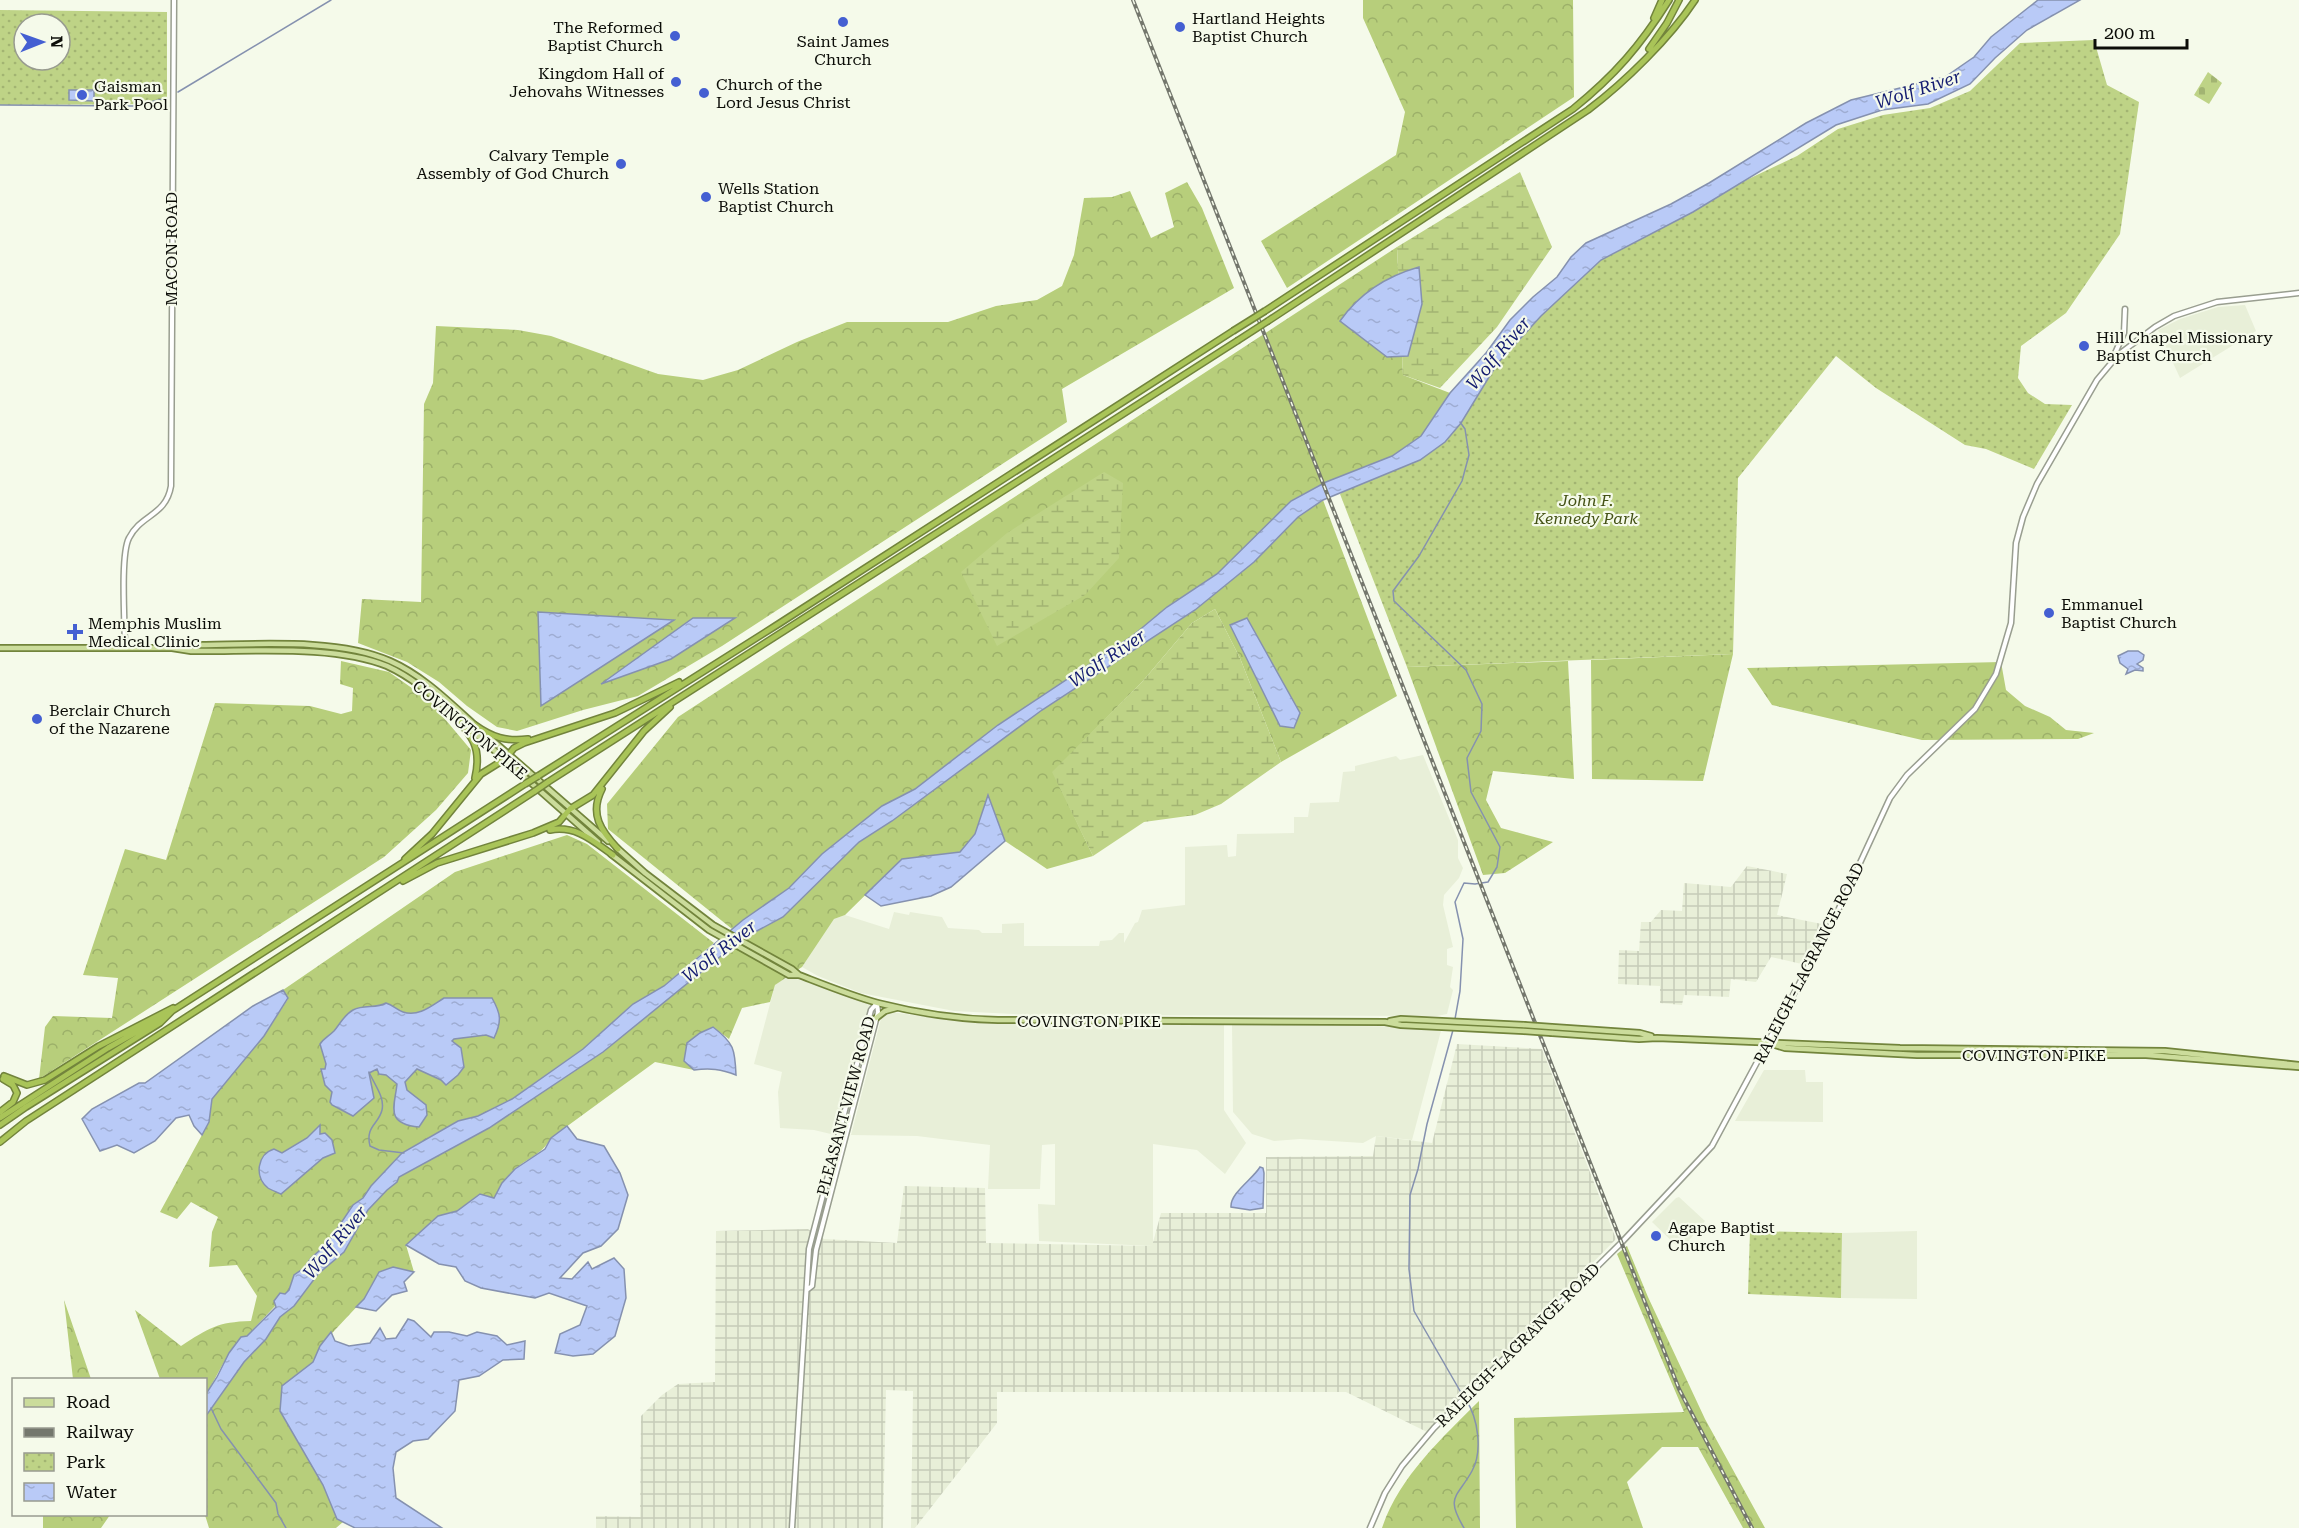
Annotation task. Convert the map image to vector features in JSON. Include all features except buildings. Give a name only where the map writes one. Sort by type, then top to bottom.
[{"type":"highway","points":[[1642,41],[1662,0]]},
{"type":"highway","points":[[0,1118],[380,879],[1265,311],[1573,109],[1604,84],[1642,41],[1669,0]]},
{"type":"highway","points":[[1623,80],[1653,44],[1679,0]]},
{"type":"highway","points":[[0,1142],[26,1121],[548,782],[1237,341],[1565,127],[1604,98],[1623,80],[1667,35],[1695,0]]},
{"type":"highway","points":[[475,725],[491,736],[516,741],[541,736],[615,713],[716,663]]},
{"type":"highway","points":[[372,897],[436,863],[533,833],[560,822],[568,811],[593,795],[605,782],[644,731],[689,692]]},
{"type":"highway","points":[[448,709],[475,743],[478,765],[474,781]]},
{"type":"highway","points":[[380,879],[422,845],[474,781],[489,767],[507,757],[514,748],[541,736]]},
{"type":"highway","points":[[605,782],[599,794],[598,819],[602,832],[618,849]]},
{"type":"highway","points":[[533,833],[557,829],[578,831],[613,855]]},
{"type":"highway","points":[[2,1079],[27,1085],[45,1080],[99,1046],[167,1010],[181,1006]]},
{"type":"highway","points":[[0,1125],[160,1023],[167,1014]]},
{"type":"highway","points":[[0,1113],[13,1102],[17,1094],[13,1085],[2,1079]]},
{"type":"main road","name":"MACON ROAD","points":[[125,648],[125,547],[140,523],[157,512],[169,498],[174,0]]},
{"type":"main road","name":"RALEIGH-LAGRANGE ROAD","points":[[1370,1528],[1385,1493],[1402,1466],[1434,1428],[1630,1233],[1712,1146],[1835,917],[1890,798],[1907,775],[1975,709],[1996,674],[2011,622],[2016,543],[2023,518],[2037,484],[2097,380],[2110,364],[2139,339],[2174,316],[2217,302],[2299,293]]},
{"type":"main road","points":[[2110,364],[2124,333],[2125,309]]},
{"type":"main road","name":"COVINGTON PIKE","points":[[171,648],[191,645],[322,646],[359,651],[389,661],[414,675],[439,693],[507,757]]},
{"type":"main road","points":[[0,648],[171,648]]},
{"type":"main road","name":"COVINGTON PIKE","points":[[171,648],[191,651],[321,652],[357,657],[387,666],[404,675],[507,757],[613,855],[709,930],[791,972],[877,1003],[965,1019],[1385,1022],[1640,1033],[1657,1038],[1769,1043],[1785,1048],[1897,1054],[2146,1055],[2299,1066]]},
{"type":"main road","name":"COVINGTON PIKE","points":[[568,811],[713,925],[791,972]]},
{"type":"main road","name":"PLEASANT VIEW ROAD","points":[[808,1290],[812,1286],[816,1250],[876,1018],[877,1003]]},
{"type":"main road","name":"PLEASANT VIEW ROAD","points":[[792,1528],[809,1249],[871,1010],[877,1003]]},
{"type":"main road","points":[[876,1018],[885,1011],[898,1007]]},
{"type":"main road","points":[[863,1042],[869,1045]]},
{"type":"main road","points":[[831,1165],[837,1167]]},
{"type":"shaded area","points":[[2245,305],[2256,331],[2180,378],[2158,330],[2180,319],[2218,307]]},
{"type":"shaded area","points":[[1423,755],[1458,840],[1458,858],[1463,868],[1459,878],[1444,895],[1443,905],[1453,947],[1447,949],[1447,965],[1453,967],[1450,987],[1453,990],[1447,1014],[1437,1016],[1033,1015],[954,1011],[861,993],[802,967],[834,919],[845,915],[889,929],[894,912],[942,917],[948,928],[979,930],[982,933],[1002,933],[1002,924],[1024,923],[1024,946],[1099,946],[1100,941],[1112,940],[1119,933],[1124,933],[1124,943],[1135,923],[1138,922],[1142,910],[1185,905],[1185,847],[1227,845],[1228,857],[1236,856],[1237,834],[1294,833],[1294,817],[1308,817],[1310,803],[1339,802],[1343,772],[1355,771],[1355,766],[1396,756],[1400,760]]},
{"type":"shaded area","points":[[1747,866],[1787,874],[1777,915],[1827,925],[1806,965],[1771,957],[1756,982],[1731,979],[1729,997],[1684,995],[1682,1005],[1660,1003],[1660,986],[1618,984],[1619,950],[1639,951],[1641,922],[1651,922],[1661,910],[1682,911],[1684,883],[1731,887]]},
{"type":"shaded area","points":[[786,976],[872,1001],[835,1135],[814,1130],[780,1128],[778,1092],[782,1072],[754,1064],[775,985]]},
{"type":"shaded area","points":[[883,1011],[951,1020],[1224,1025],[1224,1110],[1246,1143],[1225,1174],[1197,1150],[1153,1144],[1153,1246],[1039,1241],[1038,1204],[1055,1205],[1055,1144],[1042,1145],[1040,1189],[988,1189],[990,1145],[917,1136],[851,1135]]},
{"type":"shaded area","points":[[1232,1025],[1442,1027],[1412,1140],[1376,1136],[1363,1143],[1300,1139],[1274,1141],[1252,1134],[1233,1112]]},
{"type":"shaded area","points":[[1457,1044],[1542,1049],[1616,1239],[1427,1432],[1346,1392],[997,1392],[997,1423],[915,1528],[911,1528],[913,1391],[886,1390],[883,1528],[596,1528],[596,1516],[640,1517],[641,1416],[662,1395],[678,1384],[715,1382],[716,1231],[808,1229],[824,1239],[897,1243],[904,1186],[985,1188],[986,1243],[1152,1246],[1161,1213],[1266,1213],[1266,1157],[1373,1156],[1376,1136],[1432,1143]]},
{"type":"shaded area","points":[[1764,1070],[1805,1070],[1806,1082],[1823,1082],[1823,1122],[1735,1121]]},
{"type":"shaded area","points":[[1679,1197],[1705,1221],[1681,1250],[1652,1222]]},
{"type":"shaded area","points":[[1917,1231],[1917,1299],[1841,1298],[1842,1233]]},
{"type":"green space","points":[[1363,0],[1573,0],[1574,97],[1287,288],[1261,241],[1396,155],[1405,112],[1363,18]]},
{"type":"green space","points":[[0,10],[167,12],[167,104],[0,105]]},
{"type":"green space","name":"John F. Kennedy Park","points":[[2094,40],[2107,85],[2139,102],[2120,234],[2066,313],[2021,346],[2018,378],[2028,393],[2045,404],[2072,405],[2034,469],[1986,449],[1965,445],[1876,388],[1836,356],[1738,478],[1733,654],[1407,667],[1340,494],[1478,395],[1496,364],[1541,316],[1601,260],[1693,212],[1738,184],[1797,156],[1838,129],[1883,115],[1930,108],[1970,91],[2020,43]]},
{"type":"green space","points":[[2208,72],[2222,83],[2209,104],[2194,95]]},
{"type":"green space","points":[[1520,172],[1552,247],[1497,327],[1440,388],[1403,375],[1397,247]]},
{"type":"green space","points":[[1187,182],[1202,208],[1234,288],[1062,389],[1067,422],[722,646],[638,696],[583,710],[517,731],[497,727],[439,682],[407,662],[358,643],[362,599],[421,602],[424,404],[433,383],[436,326],[518,330],[551,336],[658,374],[703,380],[738,370],[797,342],[847,322],[948,322],[996,306],[1037,300],[1062,286],[1074,255],[1084,198],[1112,197],[1130,191],[1151,238],[1174,227],[1165,193]]},
{"type":"green space","points":[[1397,247],[1403,375],[1450,393],[1421,436],[1392,456],[1326,482],[1291,501],[1217,574],[1167,607],[1131,637],[998,725],[915,789],[882,806],[822,854],[789,888],[732,929],[608,829],[607,804],[678,717]]},
{"type":"green space","points":[[1104,472],[1123,483],[1119,558],[1085,595],[997,646],[961,572],[1007,533]]},
{"type":"green space","points":[[1323,500],[1397,696],[1281,762],[1240,658],[1215,609],[1192,623],[1142,682],[1053,772],[1093,856],[1047,869],[1005,841],[988,796],[975,834],[960,852],[902,859],[845,915],[834,919],[802,967],[775,985],[770,1002],[742,1008],[729,1039],[713,1027],[684,1061],[694,1070],[655,1062],[551,1138],[539,1153],[511,1173],[494,1198],[480,1194],[457,1211],[438,1216],[406,1245],[414,1272],[393,1267],[379,1272],[364,1299],[320,1346],[313,1362],[302,1372],[280,1411],[323,1485],[337,1519],[343,1522],[336,1528],[209,1528],[205,1516],[207,1415],[244,1362],[266,1339],[280,1317],[294,1306],[317,1274],[344,1252],[368,1210],[397,1182],[399,1177],[489,1128],[603,1052],[742,939],[783,917],[859,842],[892,821],[1042,710],[1195,610],[1254,562],[1298,517]]},
{"type":"green space","points":[[1215,609],[1240,658],[1281,762],[1221,804],[1195,815],[1144,822],[1093,856],[1052,772],[1142,682],[1192,623]]},
{"type":"green space","points":[[1733,654],[1703,781],[1592,779],[1591,660]]},
{"type":"green space","points":[[341,661],[389,672],[429,700],[471,750],[468,773],[436,810],[384,857],[39,1079],[45,1027],[53,1016],[112,1018],[118,978],[83,975],[125,849],[166,860],[215,703],[310,706],[341,714],[352,711],[353,688],[340,684]]},
{"type":"green space","points":[[1568,661],[1574,779],[1493,771],[1486,800],[1501,828],[1553,842],[1505,873],[1483,875],[1407,667]]},
{"type":"green space","points":[[2001,662],[2006,690],[2025,706],[2050,717],[2066,730],[2094,733],[2078,739],[1922,740],[1772,705],[1747,668]]},
{"type":"green space","points":[[567,835],[587,844],[714,943],[664,986],[633,1004],[583,1049],[512,1099],[478,1116],[458,1121],[402,1153],[371,1186],[363,1198],[353,1205],[327,1244],[311,1258],[291,1283],[290,1290],[247,1336],[236,1344],[207,1392],[207,1378],[160,1378],[135,1310],[181,1346],[214,1327],[251,1321],[257,1296],[237,1265],[209,1267],[212,1232],[218,1217],[191,1202],[177,1219],[160,1212],[209,1122],[212,1099],[264,1036],[288,999],[283,990],[455,872]]},
{"type":"green space","points":[[1750,1231],[1842,1233],[1841,1298],[1748,1294]]},
{"type":"green space","points":[[1627,1246],[1648,1297],[1705,1419],[1765,1528],[1743,1528],[1698,1447],[1662,1447],[1627,1482],[1643,1528],[1516,1528],[1514,1418],[1684,1412],[1617,1254]]},
{"type":"green space","points":[[64,1300],[91,1378],[73,1378]]},
{"type":"green space","points":[[1479,1401],[1480,1528],[1382,1528],[1390,1509],[1410,1475]]},
{"type":"green space","points":[[43,1516],[109,1516],[101,1528],[43,1528]]},
{"type":"water","name":"Wolf River","points":[[2038,0],[2080,0],[2027,30],[1970,84],[1928,104],[1882,110],[1836,125],[1693,212],[1601,260],[1541,316],[1497,364],[1461,423],[1445,442],[1420,460],[1323,500],[1298,517],[1254,562],[1195,610],[1042,710],[892,821],[859,842],[783,917],[742,939],[603,1052],[489,1128],[399,1177],[397,1182],[368,1210],[344,1252],[318,1274],[294,1306],[280,1317],[266,1339],[244,1362],[207,1415],[207,1392],[229,1353],[241,1337],[247,1336],[276,1307],[274,1301],[280,1293],[285,1294],[289,1290],[294,1275],[327,1244],[353,1205],[363,1198],[371,1186],[402,1153],[458,1121],[478,1116],[512,1099],[583,1049],[633,1004],[664,986],[743,920],[789,888],[822,854],[882,806],[915,789],[998,725],[1131,637],[1167,607],[1217,574],[1291,501],[1326,482],[1392,456],[1421,436],[1450,393],[1486,353],[1510,320],[1557,277],[1571,257],[1586,243],[1671,204],[1806,123],[1851,100],[1945,77],[1974,57],[1991,37]]},
{"type":"water","name":"Gaisman Park Pool","points":[[69,90],[94,90],[94,101],[69,100]]},
{"type":"water","points":[[1419,267],[1422,304],[1408,356],[1387,357],[1340,321],[1356,302],[1375,287],[1396,275]]},
{"type":"water","points":[[538,612],[674,620],[541,706]]},
{"type":"water","points":[[693,618],[735,618],[671,659],[601,684]]},
{"type":"water","points":[[1247,618],[1300,713],[1294,728],[1280,726],[1230,625]]},
{"type":"water","points":[[2128,651],[2138,651],[2144,655],[2143,660],[2137,664],[2143,668],[2143,671],[2135,670],[2126,674],[2128,669],[2120,663],[2118,656]]},
{"type":"water","points":[[988,795],[1005,841],[951,887],[931,896],[881,906],[865,895],[902,859],[960,852],[975,834]]},
{"type":"water","points":[[283,990],[288,998],[264,1036],[212,1099],[209,1122],[202,1135],[194,1126],[189,1115],[176,1118],[155,1141],[134,1153],[117,1145],[100,1151],[82,1119],[92,1109],[139,1083],[145,1083],[253,1006]]},
{"type":"water","points":[[444,998],[492,998],[499,1013],[499,1022],[494,1038],[486,1035],[452,1041],[461,1048],[464,1067],[446,1085],[441,1080],[417,1069],[405,1082],[407,1090],[426,1105],[427,1115],[419,1127],[408,1125],[396,1118],[394,1106],[397,1084],[386,1075],[379,1074],[377,1069],[369,1073],[374,1098],[353,1116],[332,1105],[330,1102],[332,1092],[325,1085],[321,1069],[325,1069],[326,1064],[320,1044],[347,1014],[357,1008],[386,1003],[403,1012],[414,1013],[425,1010]]},
{"type":"water","points":[[713,1027],[732,1047],[736,1075],[715,1069],[694,1070],[684,1061],[687,1043]]},
{"type":"water","points":[[320,1125],[320,1134],[325,1133],[332,1140],[335,1153],[323,1158],[281,1194],[268,1188],[259,1172],[264,1156],[274,1149],[282,1153],[307,1138]]},
{"type":"water","points":[[567,1126],[577,1139],[604,1146],[620,1173],[628,1195],[618,1229],[601,1246],[583,1253],[560,1278],[572,1279],[588,1262],[592,1269],[614,1258],[624,1269],[626,1298],[615,1336],[593,1354],[573,1356],[555,1353],[560,1334],[580,1325],[587,1306],[549,1293],[535,1298],[481,1288],[465,1281],[456,1267],[439,1264],[406,1245],[438,1216],[457,1211],[480,1194],[494,1198],[502,1183],[515,1169],[545,1149],[551,1138]]},
{"type":"water","points":[[1260,1167],[1263,1168],[1264,1173],[1263,1208],[1250,1210],[1231,1207],[1238,1191]]},
{"type":"water","points":[[393,1267],[414,1272],[404,1282],[407,1291],[392,1295],[376,1311],[356,1307],[364,1299],[379,1272]]},
{"type":"water","points":[[408,1319],[414,1321],[431,1337],[434,1332],[449,1332],[467,1336],[477,1332],[497,1336],[507,1345],[525,1341],[524,1359],[503,1360],[479,1376],[459,1380],[455,1411],[428,1439],[413,1441],[396,1452],[393,1468],[396,1498],[442,1528],[355,1528],[337,1519],[323,1485],[280,1411],[282,1386],[313,1362],[320,1346],[331,1332],[335,1341],[349,1346],[370,1343],[380,1328],[386,1339],[396,1338]]},
{"type":"waterway","points":[[178,92],[331,0]]},
{"type":"waterway","points":[[0,105],[133,106],[167,98]]},
{"type":"waterway","points":[[1455,1019],[1460,991],[1463,939],[1455,902],[1464,883],[1488,882],[1497,867],[1500,847],[1471,792],[1467,758],[1481,731],[1482,704],[1466,670],[1394,601],[1393,591],[1419,556],[1462,481],[1469,455],[1465,429],[1460,422]]},
{"type":"waterway","points":[[1453,1030],[1410,1195],[1409,1269],[1414,1311],[1463,1396]]},
{"type":"waterway","points":[[369,1072],[381,1095],[383,1105],[369,1134],[370,1146],[379,1150],[404,1153]]},
{"type":"waterway","points":[[1464,1528],[1454,1503],[1458,1492],[1472,1471],[1478,1444],[1474,1416],[1466,1400]]},
{"type":"waterway","points":[[211,1408],[221,1429],[276,1503],[278,1514],[286,1528]]},
{"type":"railway","points":[[1133,0],[1679,1389],[1752,1528]]},
{"type":"place","name":"Saint James Church","points":[[843,22]]},
{"type":"place","name":"Hartland Heights Baptist Church","points":[[1180,27]]},
{"type":"place","name":"The Reformed Baptist Church","points":[[675,36]]},
{"type":"place","name":"Kingdom Hall of Jehovahs Witnesses","points":[[676,82]]},
{"type":"place","name":"Church of the Lord Jesus Christ","points":[[704,93]]},
{"type":"place","name":"Gaisman Park Pool","points":[[82,95]]},
{"type":"place","name":"Calvary Temple Assembly of God Church","points":[[621,164]]},
{"type":"place","name":"Wells Station Baptist Church","points":[[706,197]]},
{"type":"place","name":"Hill Chapel Missionary Baptist Church","points":[[2084,346]]},
{"type":"place","name":"Emmanuel Baptist Church","points":[[2049,613]]},
{"type":"place","name":"Memphis Muslim Medical Clinic","points":[[75,632]]},
{"type":"place","name":"Berclair Church of the Nazarene","points":[[37,719]]},
{"type":"place","name":"Agape Baptist Church","points":[[1656,1236]]}]
